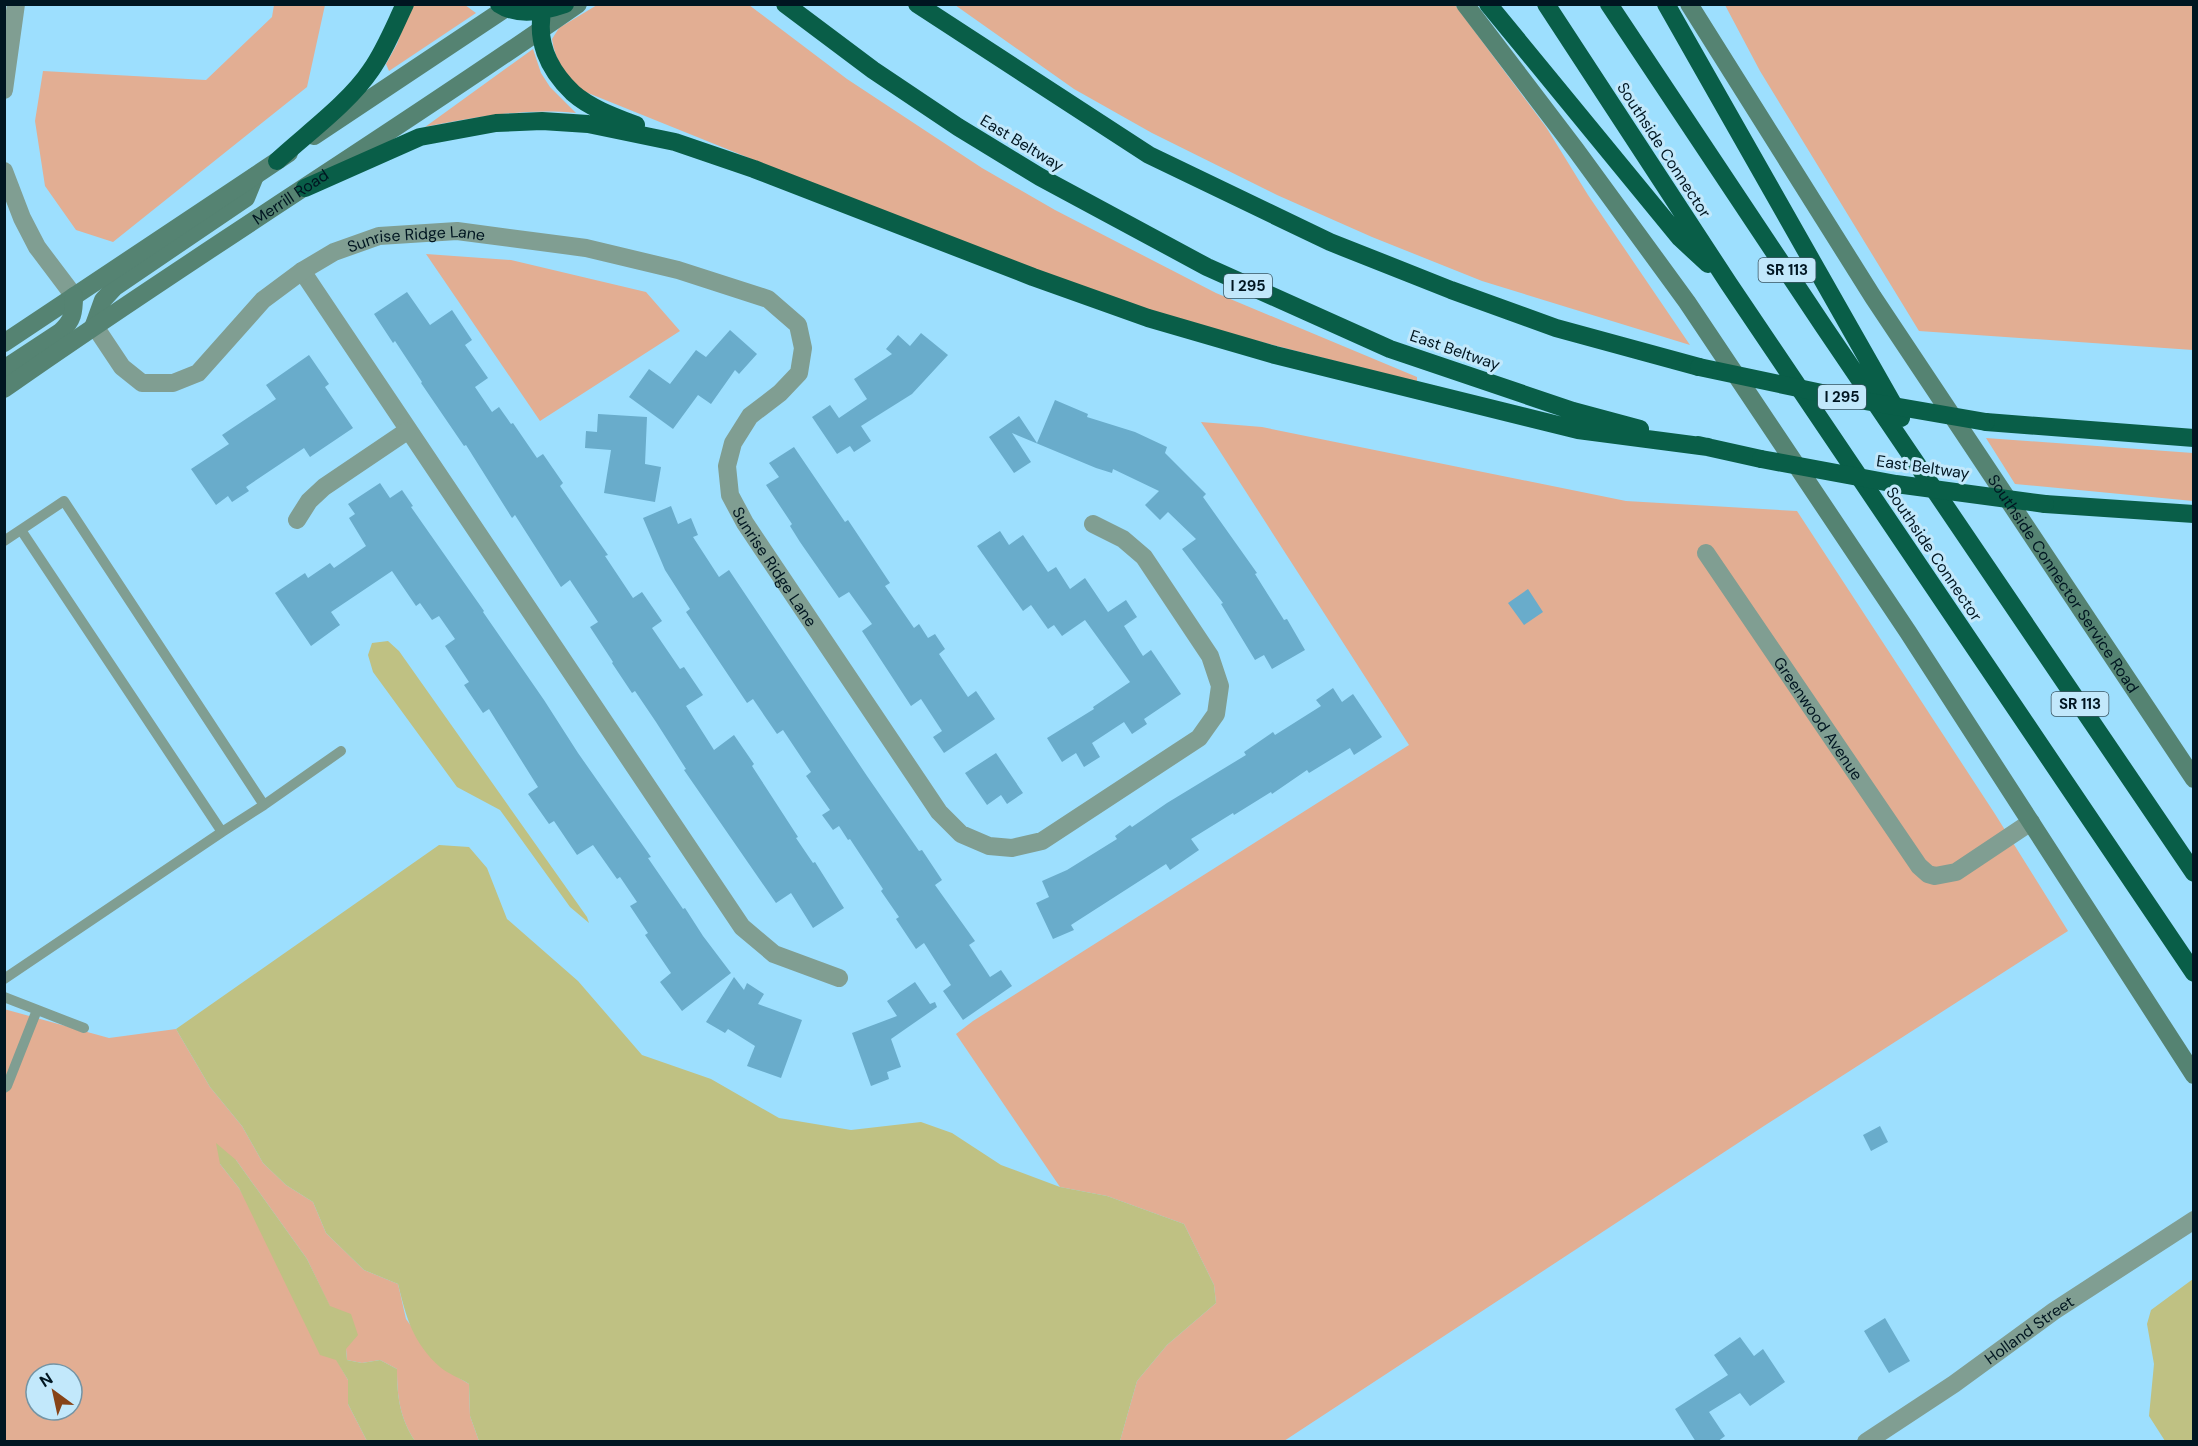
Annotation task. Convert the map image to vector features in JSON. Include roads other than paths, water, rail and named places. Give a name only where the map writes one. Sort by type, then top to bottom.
[{"type":"highway","points":[[277,161],[349,95],[370,72],[388,43],[405,4]]},
{"type":"highway","points":[[506,6],[543,8],[565,4]]},
{"type":"highway","name":"East Beltway","points":[[785,4],[873,70],[958,127],[1040,177],[1207,267],[1390,349],[1573,411],[1761,459],[1896,484],[2045,504],[2193,514]]},
{"type":"highway","name":"I 295","points":[[917,4],[1149,155],[1330,242],[1451,290],[1556,328],[1699,367],[1836,396],[1986,422],[2193,438]]},
{"type":"highway","points":[[1488,4],[1680,238],[1730,284]]},
{"type":"highway","name":"Southside Connector","points":[[1546,4],[1730,284],[2193,973]]},
{"type":"highway","name":"SR 113","points":[[1609,4],[2193,873]]},
{"type":"highway","points":[[1666,4],[1842,311],[1966,535]]},
{"type":"highway","points":[[543,8],[539,31],[550,64],[574,93],[605,113],[675,142],[754,169],[1033,277],[1148,318],[1275,355],[1578,430],[1708,447]]},
{"type":"highway","points":[[305,188],[420,137],[496,123],[542,121],[588,124],[675,142]]},
{"type":"street","name":"Merrill Road","points":[[4,389],[94,326],[305,188],[578,4]]},
{"type":"street","points":[[1465,4],[1687,302],[1908,632],[2193,1075]]},
{"type":"street","name":"Southside Connector Service Road","points":[[1689,4],[1879,307],[2193,779]]},
{"type":"street","points":[[4,343],[506,6]]},
{"type":"street","points":[[4,90],[12,13]]},
{"type":"street","points":[[4,171],[22,218],[37,247],[74,296],[74,315],[68,325],[4,369]]},
{"type":"street","points":[[94,326],[103,300],[115,287],[246,198],[255,176]]},
{"type":"street","name":"Sunrise Ridge Lane","points":[[94,326],[122,367],[142,383],[173,383],[198,373],[263,300],[302,270],[334,252],[379,236],[457,231],[586,248],[678,270],[768,299],[798,325],[803,348],[799,373],[780,393],[750,416],[733,443],[727,466],[730,495],[751,532],[939,812],[961,834],[989,846],[1012,848],[1042,841],[1199,738],[1216,714],[1220,686],[1210,656],[1144,557],[1123,539],[1093,524]]},
{"type":"street","points":[[302,270],[742,927],[774,954],[839,978]]},
{"type":"street","points":[[297,520],[309,501],[324,487],[407,430]]},
{"type":"street","name":"Greenwood Avenue","points":[[1706,553],[1919,866],[1928,874],[1935,876],[1956,872],[2031,822]]},
{"type":"street","name":"Holland Street","points":[[1866,1442],[1954,1384],[2059,1308],[2193,1220]]},
{"type":"lane","points":[[4,541],[64,501],[264,805]]},
{"type":"lane","points":[[21,530],[222,832]]},
{"type":"lane","points":[[4,979],[341,751]]},
{"type":"lane","points":[[4,997],[84,1028]]},
{"type":"lane","points":[[4,1088],[37,1010]]}]
